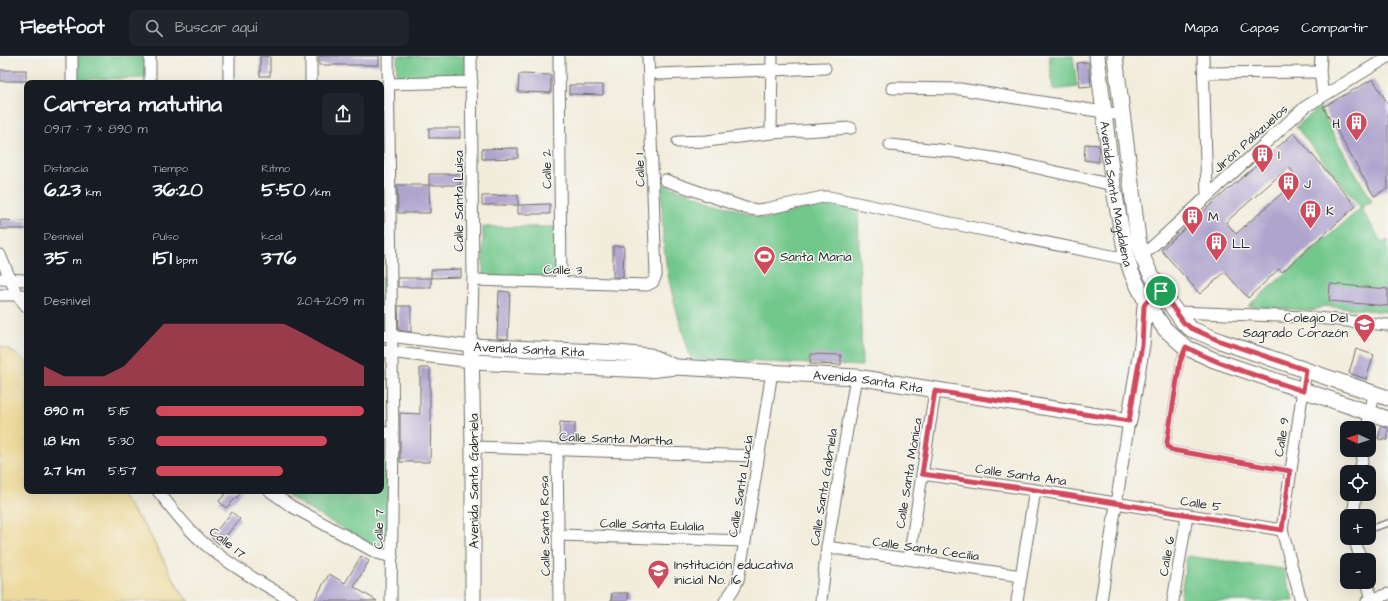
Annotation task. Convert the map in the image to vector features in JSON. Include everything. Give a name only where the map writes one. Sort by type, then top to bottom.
[{"type":"street","points":[[72,56],[72,80]]},
{"type":"street","points":[[150,56],[150,80]]},
{"type":"street","points":[[229,56],[229,80]]},
{"type":"street","points":[[311,56],[311,80]]},
{"type":"street","points":[[387,336],[388,56]]},
{"type":"street","name":"Calle Santa Luisa","points":[[471,56],[473,280],[471,346]]},
{"type":"street","name":"Calle 2","points":[[559,56],[561,282]]},
{"type":"street","name":"Calle 1","points":[[648,56],[656,275],[653,282]]},
{"type":"street","points":[[771,133],[772,56]]},
{"type":"street","name":"Avenida Santa Magdalena","points":[[1097,56],[1113,185],[1127,259],[1132,274],[1146,302],[1160,323],[1175,339],[1198,354],[1303,391],[1388,418]]},
{"type":"street","name":"Avenida Santa Magdalena","points":[[1115,56],[1138,239],[1142,256],[1161,291],[1184,323],[1205,335],[1388,398]]},
{"type":"street","points":[[1204,56],[1207,195]]},
{"type":"street","points":[[1321,56],[1320,72],[1323,96]]},
{"type":"street","name":"Jirón Palazuelos","points":[[1142,256],[1300,111],[1388,57]]},
{"type":"street","points":[[658,74],[825,68]]},
{"type":"street","points":[[1204,73],[1320,72]]},
{"type":"street","points":[[388,84],[472,82]]},
{"type":"street","points":[[892,88],[960,89],[1122,115]]},
{"type":"street","points":[[678,142],[771,133],[851,128]]},
{"type":"street","points":[[890,145],[971,154],[1113,185]]},
{"type":"street","points":[[665,180],[745,208],[757,210],[829,197],[1127,259]]},
{"type":"street","points":[[0,255],[6,279],[22,295]]},
{"type":"street","points":[[6,279],[24,280]]},
{"type":"street","name":"Calle 3","points":[[473,280],[647,285],[653,282]]},
{"type":"street","points":[[1101,601],[1142,345],[1143,316],[1146,302],[1161,291]]},
{"type":"street","points":[[0,295],[22,295]]},
{"type":"street","points":[[1142,345],[1160,323],[1177,312],[1306,317],[1388,325]]},
{"type":"street","name":"Avenida Santa Rita","points":[[387,336],[471,346],[618,353],[650,356],[676,367]]},
{"type":"street","name":"Calle 7","points":[[387,336],[386,351],[393,434],[391,601]]},
{"type":"street","name":"Avenida Santa Gabriela","points":[[471,346],[473,447],[473,601]]},
{"type":"street","name":"Avenida Santa Rita","points":[[386,351],[472,362],[648,370],[676,367],[856,377],[935,391],[1129,421]]},
{"type":"street","name":"Calle 9","points":[[1301,601],[1282,530],[1306,370]]},
{"type":"street","name":"Calle Santa Lucía","points":[[725,601],[738,580],[772,372]]},
{"type":"street","name":"Calle Santa Gabriela","points":[[821,601],[827,547],[856,377]]},
{"type":"street","name":"Calle Santa Mónica","points":[[909,559],[935,391]]},
{"type":"street","points":[[1368,421],[1374,394]]},
{"type":"street","points":[[384,432],[393,434]]},
{"type":"street","name":"Calle Santa Martha","points":[[473,447],[758,456]]},
{"type":"street","name":"Calle Santa Rosa","points":[[557,450],[559,601]]},
{"type":"street","name":"Calle Santa Ana","points":[[922,474],[1116,502]]},
{"type":"street","points":[[1017,601],[1035,490]]},
{"type":"street","name":"Calle 17","points":[[160,494],[180,518],[207,545],[236,567],[292,601]]},
{"type":"street","points":[[274,494],[291,506],[377,553],[392,557]]},
{"type":"street","name":"Calle 5","points":[[1116,502],[1282,530]]},
{"type":"street","name":"Calle 6","points":[[1173,601],[1187,515]]},
{"type":"street","name":"Calle Santa Eulalia","points":[[559,535],[745,541]]},
{"type":"street","name":"Calle Santa Cecilia","points":[[827,547],[1021,576]]},
{"type":"street","points":[[1368,589],[1370,600],[1388,594]]},
{"type":"lane","points":[[1186,347],[1180,362],[1167,442],[1168,447],[1172,450],[1290,471]]},
{"type":"lane","points":[[1376,527],[1388,523]]},
{"type":"green space","points":[[78,56],[147,56],[146,78],[78,80]]},
{"type":"green space","points":[[397,56],[465,56],[465,78],[397,76]]},
{"type":"green space","points":[[1049,56],[1073,56],[1077,87],[1053,90]]},
{"type":"green space","points":[[1320,107],[1333,134],[1372,201],[1361,208],[1296,127]]},
{"type":"green space","name":"Santa Maria","points":[[662,184],[765,219],[828,202],[858,208],[862,366],[691,359],[669,281],[664,246]]},
{"type":"green space","points":[[1361,208],[1382,243],[1388,240],[1388,312],[1323,306],[1313,311],[1248,306]]},
{"type":"green space","points":[[483,227],[556,227],[557,277],[483,277]]},
{"type":"green space","points":[[384,277],[388,277],[387,330],[384,331]]},
{"type":"green space","points":[[384,438],[390,444],[390,545],[384,549],[377,548],[286,494],[384,494]]},
{"type":"green space","points":[[1187,556],[1283,569],[1294,601],[1180,601]]},
{"type":"sand","points":[[0,346],[10,350],[24,360],[24,494],[120,494],[148,531],[181,593],[190,601],[0,601]]},
{"type":"building","points":[[260,56],[270,56],[270,76],[260,76]]},
{"type":"building","points":[[319,56],[379,56],[379,65],[319,65]]},
{"type":"building","points":[[1088,62],[1091,86],[1080,87],[1077,63]]},
{"type":"building","points":[[0,70],[26,70],[26,80],[24,81],[0,81]]},
{"type":"building","points":[[519,74],[551,75],[551,93],[518,92]]},
{"type":"building","points":[[1373,79],[1388,104],[1388,188],[1374,196],[1323,107]]},
{"type":"building","points":[[569,85],[603,85],[603,95],[569,94]]},
{"type":"building","points":[[429,128],[460,128],[460,138],[429,138]]},
{"type":"building","points":[[1294,133],[1356,206],[1282,272],[1279,269],[1248,298],[1225,272],[1200,294],[1161,250],[1217,199]],"holes":[[[1289,167],[1298,179],[1236,234],[1226,222]]]},
{"type":"building","points":[[1085,144],[1099,145],[1099,162],[1084,160]]},
{"type":"building","points":[[518,148],[518,158],[482,159],[482,149]]},
{"type":"building","points":[[429,174],[461,174],[460,185],[429,185]]},
{"type":"building","points":[[397,185],[429,185],[430,213],[398,213]]},
{"type":"building","points":[[518,195],[518,205],[482,205],[482,196]]},
{"type":"building","points":[[550,204],[550,214],[518,214],[518,205]]},
{"type":"building","points":[[0,220],[24,221],[24,229],[0,229]]},
{"type":"building","points":[[613,246],[624,246],[623,277],[613,277]]},
{"type":"building","points":[[461,269],[461,277],[431,278],[431,270]]},
{"type":"building","points":[[398,278],[431,278],[431,287],[398,287]]},
{"type":"building","points":[[1330,284],[1388,289],[1388,306],[1329,301]]},
{"type":"building","points":[[499,291],[510,292],[508,339],[497,338]]},
{"type":"building","points":[[398,306],[411,306],[411,332],[399,330]]},
{"type":"building","points":[[1356,349],[1374,355],[1366,379],[1349,373]]},
{"type":"building","points":[[811,354],[841,355],[841,365],[810,364]]},
{"type":"building","points":[[420,368],[430,368],[430,462],[400,462],[400,413],[420,414]]},
{"type":"building","points":[[560,422],[575,423],[575,442],[559,441]]},
{"type":"building","points":[[1381,426],[1388,428],[1388,440],[1378,439]]},
{"type":"building","points":[[225,494],[240,494],[226,508],[219,501]]},
{"type":"building","points":[[232,512],[240,519],[219,544],[211,537]]},
{"type":"building","points":[[361,556],[369,561],[354,587],[377,601],[314,601],[329,574],[345,583]]},
{"type":"building","points":[[612,593],[628,593],[628,601],[611,601]]},
{"type":"place","name":"H","points":[[1356,142]]},
{"type":"place","name":"I","points":[[1263,174]]},
{"type":"place","name":"J","points":[[1288,202]]},
{"type":"place","name":"K","points":[[1311,230]]},
{"type":"place","name":"M","points":[[1193,236]]},
{"type":"place","name":"LL","points":[[1217,262]]},
{"type":"place","name":"Santa Maria","points":[[764,276]]},
{"type":"place","name":"Colegio Del Sagrado Corazón","points":[[1364,344]]},
{"type":"place","name":"Institución educativa inicial No. 16","points":[[659,590]]},
{"type":"route","points":[[1161,291],[1184,323],[1191,328],[1220,341],[1306,370],[1303,391],[1198,354],[1186,347],[1180,362],[1167,442],[1168,447],[1172,450],[1290,471],[1282,530],[1116,502],[922,474],[935,391],[1129,421],[1142,345],[1144,306],[1146,302],[1161,291]]}]
